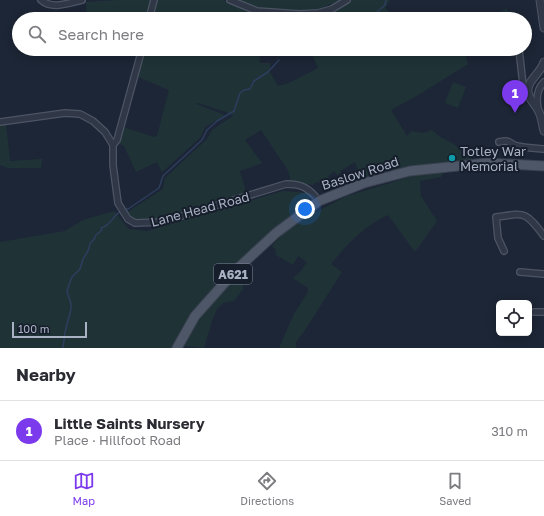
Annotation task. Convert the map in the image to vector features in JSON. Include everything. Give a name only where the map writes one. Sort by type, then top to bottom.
[{"type":"main road","name":"Baslow Road","points":[[177,348],[195,316],[236,270],[276,233],[319,200],[364,183],[410,171],[487,163],[544,166]]},
{"type":"street","points":[[41,0],[45,4],[59,5],[82,0]]},
{"type":"street","points":[[151,12],[154,0]]},
{"type":"street","points":[[230,0],[257,11],[271,12]]},
{"type":"street","points":[[318,12],[332,9],[347,0]]},
{"type":"street","points":[[540,0],[544,28]]},
{"type":"street","points":[[0,122],[65,113],[80,114],[100,126],[113,145],[117,140],[140,56]]},
{"type":"street","points":[[520,56],[523,86],[528,92],[531,101],[539,111]]},
{"type":"street","points":[[528,92],[530,83],[544,62]]},
{"type":"street","points":[[544,82],[540,86],[537,102],[544,130]]},
{"type":"street","points":[[499,142],[507,141],[518,146],[544,149]]},
{"type":"street","name":"Lane Head Road","points":[[113,145],[113,165],[118,203],[128,219],[135,223],[162,222],[286,184],[302,186],[309,189],[319,200]]},
{"type":"street","points":[[504,250],[498,238],[496,217],[518,214],[528,217],[544,236]]},
{"type":"street","points":[[520,272],[544,274]]},
{"type":"street","points":[[534,312],[544,312]]},
{"type":"green space","points":[[151,0],[148,12],[87,12],[86,2]]},
{"type":"green space","points":[[156,0],[223,0],[253,12],[153,12]]},
{"type":"green space","points":[[238,0],[342,0],[318,9],[301,11],[270,11]]},
{"type":"green space","points":[[351,0],[390,0],[385,8],[389,12],[330,12],[345,5]]},
{"type":"green space","points":[[506,9],[509,12],[500,12]]},
{"type":"green space","points":[[142,56],[260,56],[260,63],[270,63],[270,72],[278,86],[289,83],[318,68],[313,56],[466,56],[468,64],[391,110],[407,136],[411,131],[423,133],[432,130],[440,137],[457,147],[468,146],[472,159],[456,161],[455,156],[449,156],[450,162],[419,166],[361,179],[355,162],[340,171],[341,173],[336,175],[335,171],[328,176],[329,179],[318,183],[316,182],[313,185],[289,181],[290,177],[287,169],[261,130],[245,140],[262,163],[240,171],[246,192],[158,219],[136,221],[126,213],[163,189],[165,178],[207,139],[212,130],[233,116],[226,112],[198,103],[196,104],[225,115],[205,127],[200,138],[162,172],[157,162],[136,172],[124,146],[117,143],[123,127],[154,137],[157,136],[169,90],[138,77]]},
{"type":"green space","points":[[453,82],[466,87],[458,108],[445,103]]},
{"type":"green space","points":[[6,124],[10,161],[42,159],[41,168],[8,168],[0,165],[0,125]]},
{"type":"green space","points":[[441,172],[443,174],[441,177],[420,181],[421,196],[437,221],[415,252],[388,215],[372,224],[350,242],[331,264],[342,272],[296,342],[296,348],[279,348],[294,314],[308,292],[308,288],[293,278],[301,271],[307,262],[298,256],[293,265],[276,255],[275,249],[272,246],[282,235],[306,217],[347,196],[423,173]]},
{"type":"green space","points":[[283,191],[310,193],[312,197],[305,200],[299,208],[238,264],[173,348],[0,348],[0,242],[65,231],[83,220],[114,211],[129,229],[147,231]]},
{"type":"green space","points":[[236,274],[242,281],[243,289],[234,301],[223,303],[217,309],[204,348],[183,346],[198,319]]},
{"type":"waterway","points":[[377,12],[385,5],[386,0]]},
{"type":"waterway","points":[[124,210],[128,209],[159,188],[163,176],[202,140],[207,130],[217,121],[234,111],[240,93],[244,90],[250,89],[254,81],[268,72],[279,60]]},
{"type":"waterway","points":[[63,348],[65,332],[71,309],[67,291],[72,277],[80,269],[83,259],[95,236],[102,230],[101,228],[110,223],[120,212]]},
{"type":"place","name":"Little Saints Nursery","points":[[515,113]]},
{"type":"place","name":"Totley War Memorial","points":[[452,158]]}]
